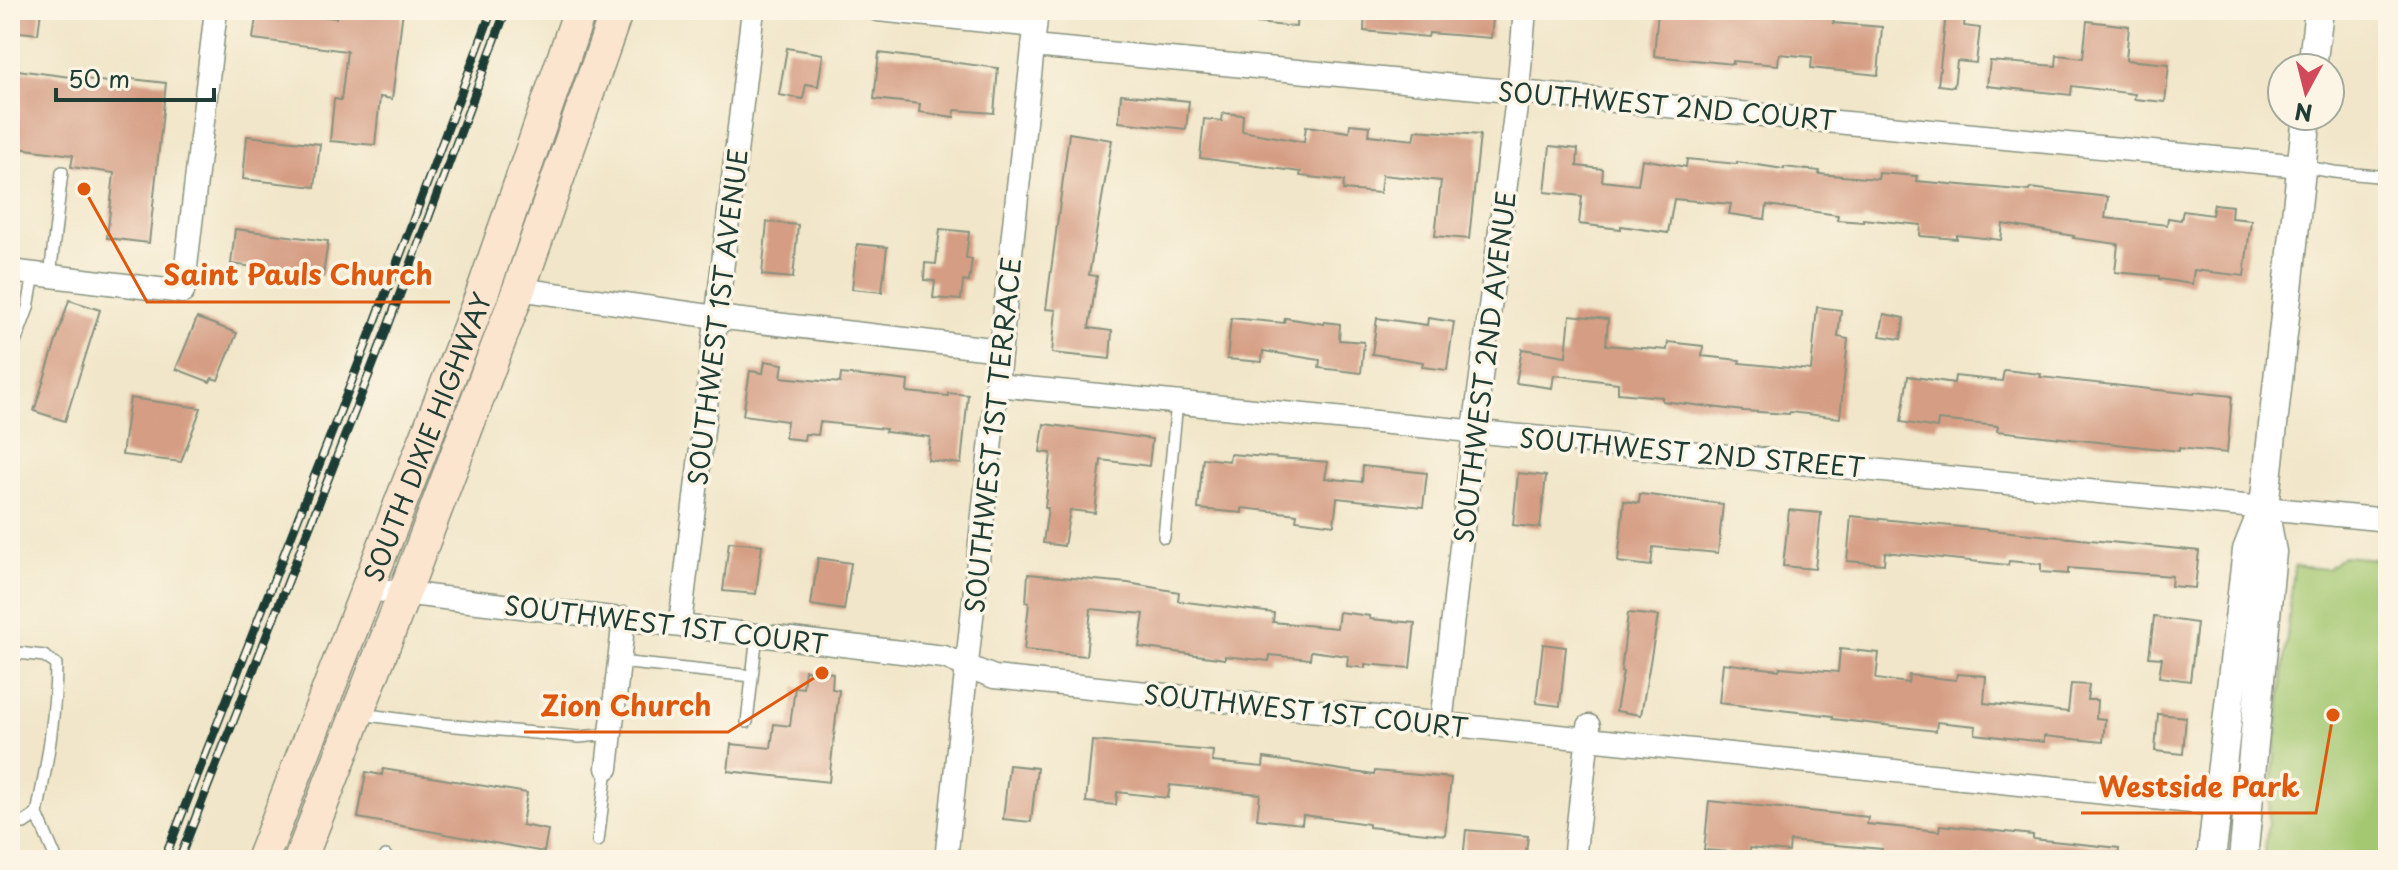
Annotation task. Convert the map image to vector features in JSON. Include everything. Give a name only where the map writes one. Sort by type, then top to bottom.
[{"type":"main road","name":"SOUTH DIXIE HIGHWAY","points":[[262,860],[483,291],[580,10]]},
{"type":"main road","name":"SOUTH DIXIE HIGHWAY","points":[[300,860],[519,289],[617,10]]},
{"type":"street","points":[[10,271],[183,292],[216,10]]},
{"type":"street","name":"SOUTHWEST 1ST AVENUE","points":[[680,624],[753,10]]},
{"type":"street","name":"SOUTHWEST 2ND COURT","points":[[878,10],[1035,27],[1518,91],[2301,166]]},
{"type":"street","name":"SOUTHWEST 2ND AVENUE","points":[[1441,724],[1474,431],[1518,91],[1525,10]]},
{"type":"street","points":[[2314,52],[2319,10]]},
{"type":"street","name":"SOUTHWEST 1ST TERRACE","points":[[946,860],[1035,27]]},
{"type":"street","points":[[2211,860],[2247,550],[2264,507],[2305,132]]},
{"type":"street","points":[[519,289],[716,317],[1000,350]]},
{"type":"street","name":"SOUTHWEST 2ND STREET","points":[[996,385],[2388,520]]},
{"type":"street","points":[[2243,860],[2272,552],[2264,507]]},
{"type":"street","name":"SOUTHWEST 1ST COURT","points":[[368,589],[944,657],[994,677],[1441,724],[1589,732],[2249,808]]},
{"type":"street","points":[[607,768],[624,618]]},
{"type":"street","points":[[1574,860],[1589,732]]},
{"type":"lane","points":[[2301,166],[2388,177]]},
{"type":"lane","points":[[10,356],[42,275],[62,172]]},
{"type":"lane","points":[[1164,537],[1177,402]]},
{"type":"lane","points":[[747,722],[757,634]]},
{"type":"lane","points":[[10,652],[44,656],[56,664],[52,721],[37,814],[54,858]]},
{"type":"lane","points":[[619,662],[752,676]]},
{"type":"lane","points":[[358,714],[564,736],[611,734]]},
{"type":"lane","points":[[598,841],[607,768]]},
{"type":"lane","points":[[10,822],[24,823],[37,814]]},
{"type":"green space","points":[[2343,556],[2388,560],[2388,860],[2264,860],[2294,566],[2327,569]]},
{"type":"building","points":[[12,10],[41,10],[38,34],[10,31]]},
{"type":"building","points":[[257,10],[336,18],[337,10],[403,10],[392,99],[380,97],[375,145],[330,141],[334,99],[341,100],[347,51],[253,39]]},
{"type":"building","points":[[1248,10],[1297,10],[1296,27],[1247,22]]},
{"type":"building","points":[[1365,10],[1494,10],[1491,38],[1429,33],[1428,37],[1364,31]]},
{"type":"building","points":[[1658,10],[1756,13],[1756,10],[1835,10],[1833,23],[1882,27],[1878,75],[1811,68],[1812,57],[1779,54],[1778,65],[1654,56]]},
{"type":"building","points":[[1946,14],[1965,16],[1964,26],[1980,28],[1976,63],[1957,61],[1954,87],[1938,85]]},
{"type":"building","points":[[2087,21],[2129,26],[2126,60],[2169,64],[2165,102],[2134,99],[2135,94],[2072,86],[2071,95],[1987,86],[1990,61],[2056,66],[2057,55],[2083,58]]},
{"type":"building","points":[[787,48],[823,54],[818,86],[806,84],[803,99],[779,95]]},
{"type":"building","points":[[879,53],[998,68],[994,113],[955,110],[954,117],[919,112],[920,104],[874,99]]},
{"type":"building","points":[[10,69],[122,84],[123,78],[166,83],[149,243],[107,238],[114,173],[71,167],[73,155],[10,147]]},
{"type":"building","points":[[1121,94],[1189,101],[1186,129],[1119,122]]},
{"type":"building","points":[[1223,113],[1243,115],[1242,131],[1304,142],[1306,126],[1349,132],[1350,124],[1370,126],[1369,135],[1414,140],[1416,130],[1480,135],[1469,239],[1435,236],[1441,181],[1382,175],[1380,193],[1343,190],[1344,181],[1200,158],[1204,119],[1222,121]]},
{"type":"building","points":[[1069,133],[1112,140],[1089,275],[1097,276],[1089,328],[1112,331],[1110,359],[1052,353],[1056,310],[1046,309]]},
{"type":"building","points":[[247,136],[320,144],[315,187],[243,179]]},
{"type":"building","points":[[1550,146],[1578,149],[1577,166],[1603,169],[1602,181],[1638,185],[1642,159],[1686,167],[1687,159],[1878,179],[1879,173],[1917,176],[1916,181],[2029,191],[2030,188],[2108,197],[2105,218],[2167,225],[2168,218],[2181,220],[2183,211],[2212,215],[2214,204],[2232,206],[2231,218],[2251,220],[2244,276],[2194,270],[2192,284],[2159,279],[2159,276],[2115,272],[2118,244],[2003,224],[2001,240],[1957,235],[1957,239],[1920,236],[1921,225],[1863,219],[1863,222],[1837,220],[1838,215],[1767,205],[1765,219],[1729,214],[1731,204],[1674,199],[1668,233],[1579,224],[1582,196],[1545,192]]},
{"type":"building","points":[[767,222],[798,225],[793,278],[762,275]]},
{"type":"building","points":[[235,229],[328,241],[323,276],[231,264]]},
{"type":"building","points":[[940,229],[969,232],[966,258],[972,259],[969,282],[963,281],[961,300],[933,298],[935,281],[924,280],[925,263],[936,264]]},
{"type":"building","points":[[857,244],[887,247],[882,292],[852,289]]},
{"type":"building","points":[[69,300],[100,310],[65,421],[34,411]]},
{"type":"building","points":[[1817,307],[1841,310],[1838,337],[1848,339],[1840,418],[1662,401],[1662,397],[1618,393],[1618,383],[1554,375],[1552,388],[1516,383],[1522,349],[1566,356],[1570,315],[1608,319],[1606,345],[1667,350],[1668,342],[1703,346],[1702,356],[1811,370]]},
{"type":"building","points":[[1884,314],[1904,318],[1901,339],[1880,336]]},
{"type":"building","points":[[197,318],[237,333],[218,380],[212,378],[210,382],[176,369]]},
{"type":"building","points":[[1231,318],[1284,323],[1285,318],[1340,324],[1339,340],[1364,342],[1361,373],[1319,368],[1320,360],[1263,351],[1262,362],[1227,359]]},
{"type":"building","points":[[1377,318],[1427,325],[1428,318],[1454,322],[1447,370],[1422,367],[1423,362],[1372,354]]},
{"type":"building","points":[[765,361],[783,364],[781,377],[840,383],[841,374],[908,381],[907,392],[968,395],[961,464],[928,460],[930,437],[885,432],[886,429],[820,422],[818,435],[805,434],[804,440],[785,438],[787,421],[743,415],[750,371],[763,373]]},
{"type":"building","points":[[2004,370],[2041,374],[2040,377],[2232,396],[2227,453],[2179,448],[2179,451],[1997,431],[1998,426],[1938,420],[1937,428],[1901,422],[1908,376],[1954,383],[1955,376],[2002,381]]},
{"type":"building","points":[[130,398],[201,408],[181,462],[122,455]]},
{"type":"building","points":[[1044,424],[1152,439],[1149,466],[1101,460],[1095,513],[1070,510],[1064,546],[1043,543],[1051,453],[1040,452]]},
{"type":"building","points":[[1230,454],[1328,462],[1325,478],[1362,482],[1363,466],[1427,473],[1423,507],[1337,498],[1334,525],[1296,520],[1297,514],[1242,508],[1242,513],[1198,509],[1203,458],[1229,461]]},
{"type":"building","points":[[1518,473],[1546,476],[1540,528],[1513,525]]},
{"type":"building","points":[[1640,494],[1723,504],[1718,553],[1653,547],[1651,566],[1618,562],[1624,501],[1639,503]]},
{"type":"building","points":[[1789,510],[1821,513],[1815,569],[1783,566]]},
{"type":"building","points":[[1851,516],[2199,551],[2195,588],[2171,586],[2172,576],[2068,568],[2068,574],[2041,572],[2041,564],[2009,561],[2008,565],[1885,552],[1884,564],[1847,561]]},
{"type":"building","points":[[729,542],[762,545],[756,594],[723,591]]},
{"type":"building","points":[[818,558],[851,563],[844,610],[811,605]]},
{"type":"building","points":[[1028,574],[1128,583],[1179,592],[1178,601],[1274,613],[1273,622],[1337,628],[1339,612],[1370,616],[1370,619],[1415,623],[1410,668],[1365,664],[1365,668],[1347,666],[1348,656],[1311,651],[1310,659],[1270,655],[1269,661],[1225,656],[1225,659],[1139,647],[1144,614],[1091,609],[1086,656],[1024,650],[1029,603],[1026,602]]},
{"type":"building","points":[[1628,613],[1658,616],[1641,715],[1616,711]]},
{"type":"building","points":[[2154,617],[2197,623],[2190,681],[2159,677],[2162,658],[2149,657]]},
{"type":"building","points":[[1543,644],[1566,647],[1560,706],[1536,703]]},
{"type":"building","points":[[1840,649],[1879,653],[1876,679],[1908,683],[1909,675],[1956,680],[1957,674],[1986,676],[1984,703],[2068,712],[2071,684],[2089,685],[2087,700],[2097,700],[2096,718],[2105,719],[2103,742],[2044,736],[2044,742],[1975,734],[1976,726],[1937,722],[1936,731],[1719,703],[1723,663],[1779,670],[1780,667],[1838,672]]},
{"type":"building","points":[[805,670],[833,673],[832,689],[839,690],[829,782],[728,771],[731,744],[771,748],[774,724],[790,726],[795,687],[803,688]]},
{"type":"building","points":[[2158,714],[2186,717],[2183,754],[2155,751]]},
{"type":"building","points":[[1092,741],[1213,751],[1212,762],[1263,767],[1264,758],[1374,775],[1375,771],[1451,778],[1445,835],[1369,827],[1369,824],[1303,815],[1302,824],[1257,819],[1260,794],[1170,785],[1168,798],[1117,792],[1116,805],[1086,802]]},
{"type":"building","points":[[1009,765],[1037,768],[1031,822],[1003,819]]},
{"type":"building","points":[[383,769],[527,793],[522,825],[548,830],[544,852],[358,818],[366,772],[382,775]]},
{"type":"building","points":[[1709,801],[1868,817],[1867,824],[1939,831],[1940,825],[2033,835],[2033,839],[2119,848],[2118,860],[2010,860],[1976,856],[1975,860],[1881,860],[1882,849],[1790,841],[1789,852],[1750,848],[1749,860],[1727,860],[1728,852],[1704,850]]},
{"type":"building","points":[[1466,830],[1528,836],[1525,860],[1463,860]]},
{"type":"railway","points":[[164,860],[375,322],[492,10]]},
{"type":"railway","points":[[179,860],[388,326],[506,10]]},
{"type":"place","name":"Saint Pauls Church","points":[[84,189]]},
{"type":"place","name":"Zion Church","points":[[822,673]]},
{"type":"place","name":"Westside Park","points":[[2333,715]]}]
